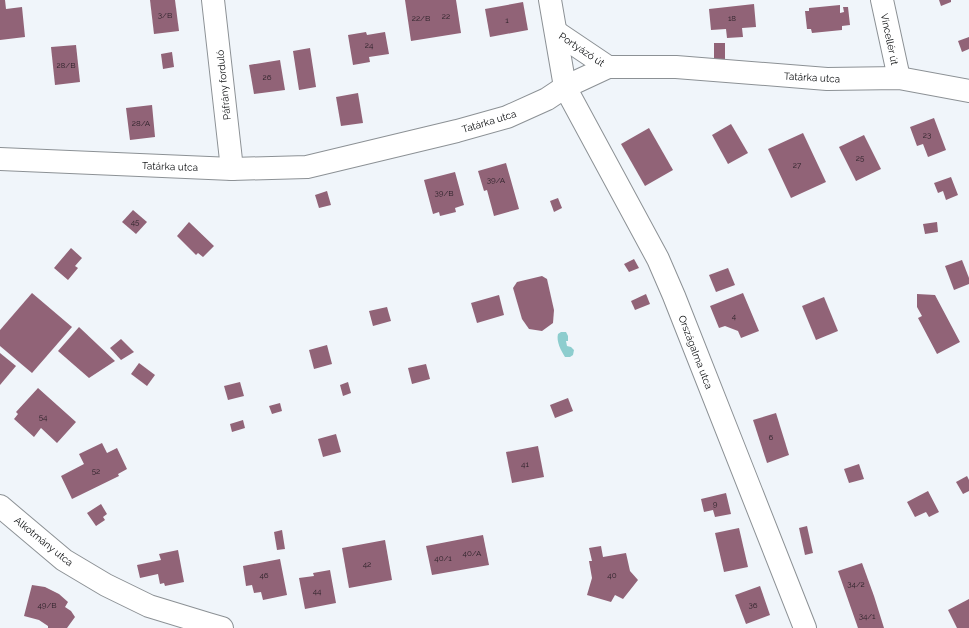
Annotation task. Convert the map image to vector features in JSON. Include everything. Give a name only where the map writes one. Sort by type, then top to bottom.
[{"type":"street","name":"Páfrány forduló","points":[[213,0],[232,169]]},
{"type":"street","name":"Portyázó út","points":[[550,0],[565,87]]},
{"type":"street","name":"Vincellér út","points":[[882,0],[899,78]]},
{"type":"street","name":"Portyázó út","points":[[556,32],[608,67]]},
{"type":"street","name":"Tatárka utca","points":[[0,159],[232,169],[307,167],[457,131],[507,117],[547,99],[565,87],[608,67],[676,67],[827,79],[899,78],[969,91]]},
{"type":"street","name":"Országalma utca","points":[[565,87],[658,259],[805,628]]},
{"type":"street","name":"Alkotmány utca","points":[[0,506],[64,560],[106,585],[149,606],[222,628]]},
{"type":"water","points":[[561,332],[566,332],[568,336],[568,341],[566,341],[567,346],[574,350],[573,355],[570,357],[565,357],[559,346],[558,334]]},
{"type":"building","points":[[0,0],[5,0],[6,9],[22,7],[25,37],[0,40]]},
{"type":"building","points":[[150,0],[175,0],[179,31],[154,34]]},
{"type":"building","points":[[405,0],[456,0],[461,33],[411,41]]},
{"type":"building","points":[[939,0],[951,0],[951,2],[941,6]]},
{"type":"building","points":[[523,2],[528,30],[490,37],[485,9]]},
{"type":"building","points":[[754,4],[756,27],[742,28],[743,37],[727,38],[726,29],[711,30],[709,9]]},
{"type":"building","points":[[840,5],[840,13],[844,12],[843,7],[848,7],[850,25],[842,26],[842,30],[812,33],[811,29],[807,29],[805,11],[809,11],[809,8]]},
{"type":"building","points":[[366,32],[367,35],[385,32],[389,54],[369,57],[370,62],[353,65],[348,35]]},
{"type":"building","points":[[969,37],[969,49],[962,52],[958,41]]},
{"type":"building","points":[[714,43],[725,43],[725,59],[714,59]]},
{"type":"building","points":[[76,45],[80,82],[55,85],[51,47]]},
{"type":"building","points":[[310,48],[316,87],[299,90],[293,51]]},
{"type":"building","points":[[172,52],[174,67],[163,69],[161,54]]},
{"type":"building","points":[[280,60],[285,90],[254,94],[249,65]]},
{"type":"building","points":[[358,93],[363,123],[341,126],[336,97]]},
{"type":"building","points":[[152,105],[155,137],[130,140],[126,108]]},
{"type":"building","points":[[934,118],[946,150],[928,157],[923,144],[917,146],[910,127]]},
{"type":"building","points":[[731,124],[748,153],[728,164],[712,135]]},
{"type":"building","points":[[649,128],[673,170],[645,186],[621,144]]},
{"type":"building","points":[[803,133],[826,182],[791,198],[768,149]]},
{"type":"building","points":[[864,135],[881,169],[856,181],[839,147]]},
{"type":"building","points":[[506,163],[519,209],[494,216],[487,190],[484,191],[478,171]]},
{"type":"building","points":[[455,172],[464,205],[455,208],[456,212],[440,216],[439,212],[433,214],[424,180]]},
{"type":"building","points":[[951,177],[958,195],[946,200],[943,191],[938,193],[934,183]]},
{"type":"building","points":[[327,191],[331,205],[319,208],[315,195]]},
{"type":"building","points":[[558,198],[562,208],[554,212],[550,201]]},
{"type":"building","points":[[133,210],[147,222],[136,234],[122,222]]},
{"type":"building","points":[[189,222],[214,246],[203,257],[198,253],[196,255],[177,236]]},
{"type":"building","points":[[937,222],[938,232],[925,234],[923,224]]},
{"type":"building","points":[[71,248],[82,258],[75,266],[78,268],[68,280],[54,268]]},
{"type":"building","points":[[634,259],[639,268],[629,272],[624,264]]},
{"type":"building","points":[[962,260],[969,278],[969,284],[954,290],[945,266]]},
{"type":"building","points":[[728,268],[735,285],[716,292],[709,275]]},
{"type":"building","points":[[542,276],[547,279],[554,310],[553,323],[542,331],[529,329],[522,319],[513,288],[517,282]]},
{"type":"building","points":[[32,293],[72,327],[32,373],[0,346],[0,330]]},
{"type":"building","points":[[743,293],[759,331],[741,338],[738,331],[725,326],[719,328],[710,306]]},
{"type":"building","points":[[646,294],[650,304],[635,310],[631,301]]},
{"type":"building","points":[[917,294],[935,295],[960,342],[937,354],[918,318],[922,316],[917,307]]},
{"type":"building","points":[[499,295],[504,315],[477,323],[471,303]]},
{"type":"building","points":[[824,297],[838,331],[816,340],[802,306]]},
{"type":"building","points":[[387,307],[391,321],[373,326],[369,311]]},
{"type":"building","points":[[79,327],[115,361],[89,378],[58,351]]},
{"type":"building","points":[[121,339],[134,352],[121,360],[110,348]]},
{"type":"building","points":[[327,345],[332,364],[314,369],[309,350]]},
{"type":"building","points":[[0,353],[16,366],[0,385]]},
{"type":"building","points":[[139,363],[155,375],[147,386],[131,374]]},
{"type":"building","points":[[426,364],[430,379],[412,384],[408,368]]},
{"type":"building","points":[[240,382],[244,396],[228,400],[224,386]]},
{"type":"building","points":[[348,382],[351,393],[343,396],[340,385]]},
{"type":"building","points":[[38,388],[76,422],[57,443],[41,428],[34,437],[14,419],[18,414],[16,412]]},
{"type":"building","points":[[568,398],[573,411],[555,418],[550,405]]},
{"type":"building","points":[[280,403],[282,411],[272,414],[269,406]]},
{"type":"building","points":[[776,413],[789,455],[767,463],[753,420]]},
{"type":"building","points":[[243,420],[245,428],[232,432],[230,424]]},
{"type":"building","points":[[336,434],[341,452],[323,457],[318,439]]},
{"type":"building","points":[[102,443],[107,453],[117,448],[127,469],[118,474],[119,476],[72,499],[61,476],[84,464],[79,454]]},
{"type":"building","points":[[538,446],[544,477],[512,483],[506,452]]},
{"type":"building","points":[[859,464],[864,479],[849,483],[844,469]]},
{"type":"building","points":[[967,476],[969,480],[969,491],[963,494],[956,482]]},
{"type":"building","points":[[928,491],[939,512],[929,517],[926,512],[915,517],[907,502]]},
{"type":"building","points":[[726,493],[731,514],[715,517],[713,510],[704,512],[701,499]]},
{"type":"building","points":[[101,504],[107,514],[103,517],[105,520],[96,526],[87,513]]},
{"type":"building","points":[[807,526],[813,553],[805,555],[799,528]]},
{"type":"building","points":[[739,528],[748,567],[724,572],[715,533]]},
{"type":"building","points":[[282,530],[285,549],[277,550],[274,532]]},
{"type":"building","points":[[483,535],[489,565],[432,575],[426,546]]},
{"type":"building","points":[[385,540],[392,580],[349,588],[342,548]]},
{"type":"building","points":[[601,546],[603,557],[626,553],[630,571],[638,580],[623,599],[615,595],[611,602],[587,595],[592,578],[589,561],[592,561],[589,548]]},
{"type":"building","points":[[178,550],[184,582],[165,586],[164,583],[160,584],[158,574],[140,578],[137,565],[161,560],[159,554]]},
{"type":"building","points":[[280,559],[287,595],[263,600],[261,592],[254,593],[252,585],[246,586],[243,566]]},
{"type":"building","points":[[862,563],[884,628],[858,628],[838,571]]},
{"type":"building","points":[[330,570],[336,603],[305,609],[299,578],[314,576],[313,573]]},
{"type":"building","points":[[32,585],[45,587],[59,594],[68,602],[65,607],[71,611],[75,617],[67,628],[48,628],[48,626],[39,620],[24,616]]},
{"type":"building","points":[[760,586],[770,615],[746,624],[735,595]]},
{"type":"building","points":[[969,599],[969,628],[957,628],[948,610]]}]
